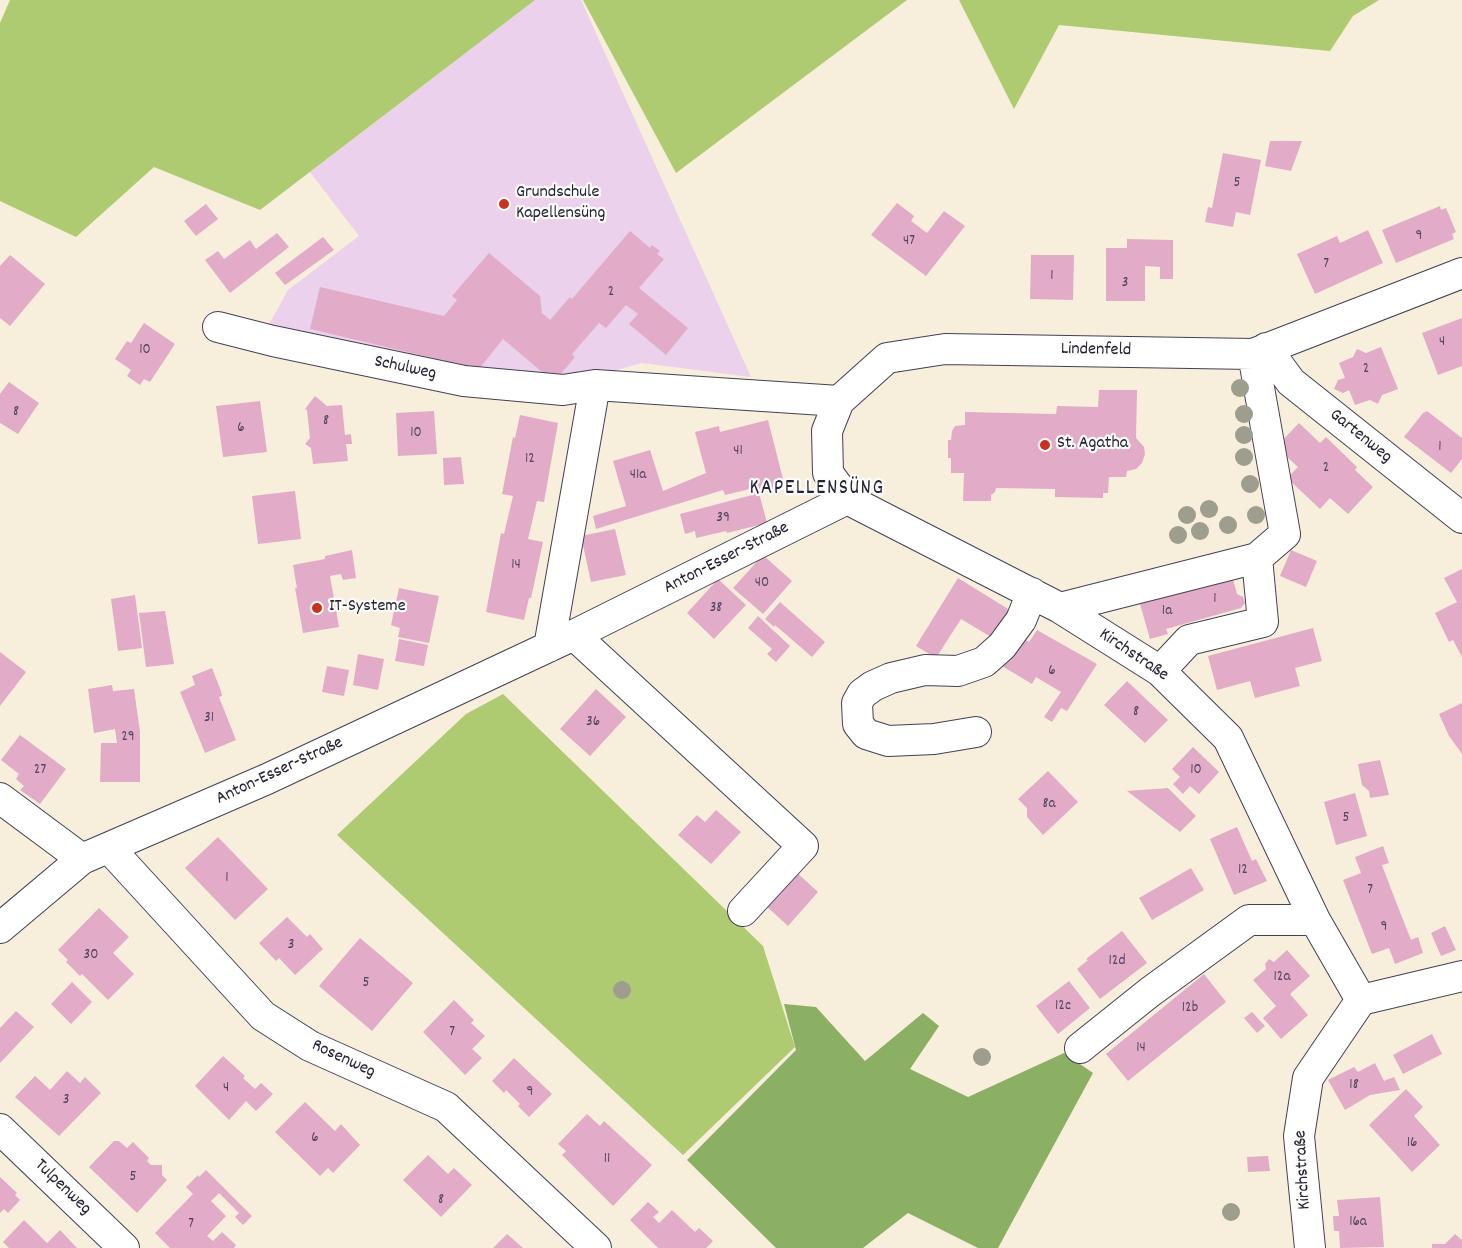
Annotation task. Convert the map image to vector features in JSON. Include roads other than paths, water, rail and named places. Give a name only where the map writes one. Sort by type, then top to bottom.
[{"type":"street","name":"Lindenfeld","points":[[847,499],[828,473],[826,431],[839,402],[887,358],[945,349],[1259,351],[1462,273]]},
{"type":"street","name":"Schulweg","points":[[218,327],[273,341],[464,381],[563,390],[595,385],[839,402]]},
{"type":"street","name":"Gartenweg","points":[[1259,351],[1291,382],[1462,518]]},
{"type":"street","points":[[1060,608],[1257,558],[1285,534],[1259,351]]},
{"type":"street","points":[[595,385],[561,641],[803,846],[742,911]]},
{"type":"street","name":"Anton-Esser-Straße","points":[[0,928],[82,859],[267,779],[561,641],[847,499]]},
{"type":"street","name":"Kirchstraße","points":[[847,499],[1060,608],[1160,671],[1228,738],[1315,920],[1361,1000],[1308,1078],[1299,1136],[1310,1248]]},
{"type":"street","points":[[1160,671],[1189,640],[1263,622],[1257,558]]},
{"type":"street","points":[[976,732],[934,739],[888,741],[866,734],[858,724],[857,703],[868,690],[891,678],[924,670],[958,671],[973,668],[984,662],[1002,646],[1022,620],[1032,593]]},
{"type":"street","points":[[0,798],[82,859]]},
{"type":"street","name":"Rosenweg","points":[[110,848],[263,1016],[310,1046],[446,1107],[596,1248]]},
{"type":"street","points":[[1080,1048],[1150,992],[1249,920],[1315,920]]},
{"type":"street","points":[[1361,1000],[1462,976]]},
{"type":"street","name":"Tulpenweg","points":[[0,1129],[124,1248]]},
{"type":"place","name":"Grundschule Kapellensüng","points":[[504,204]]},
{"type":"place","name":"St. Agatha","points":[[1045,445]]},
{"type":"place","name":"IT-Systeme","points":[[317,608]]},
{"type":"district","name":"KAPELLENSÜNG","points":[[817,490]]}]
